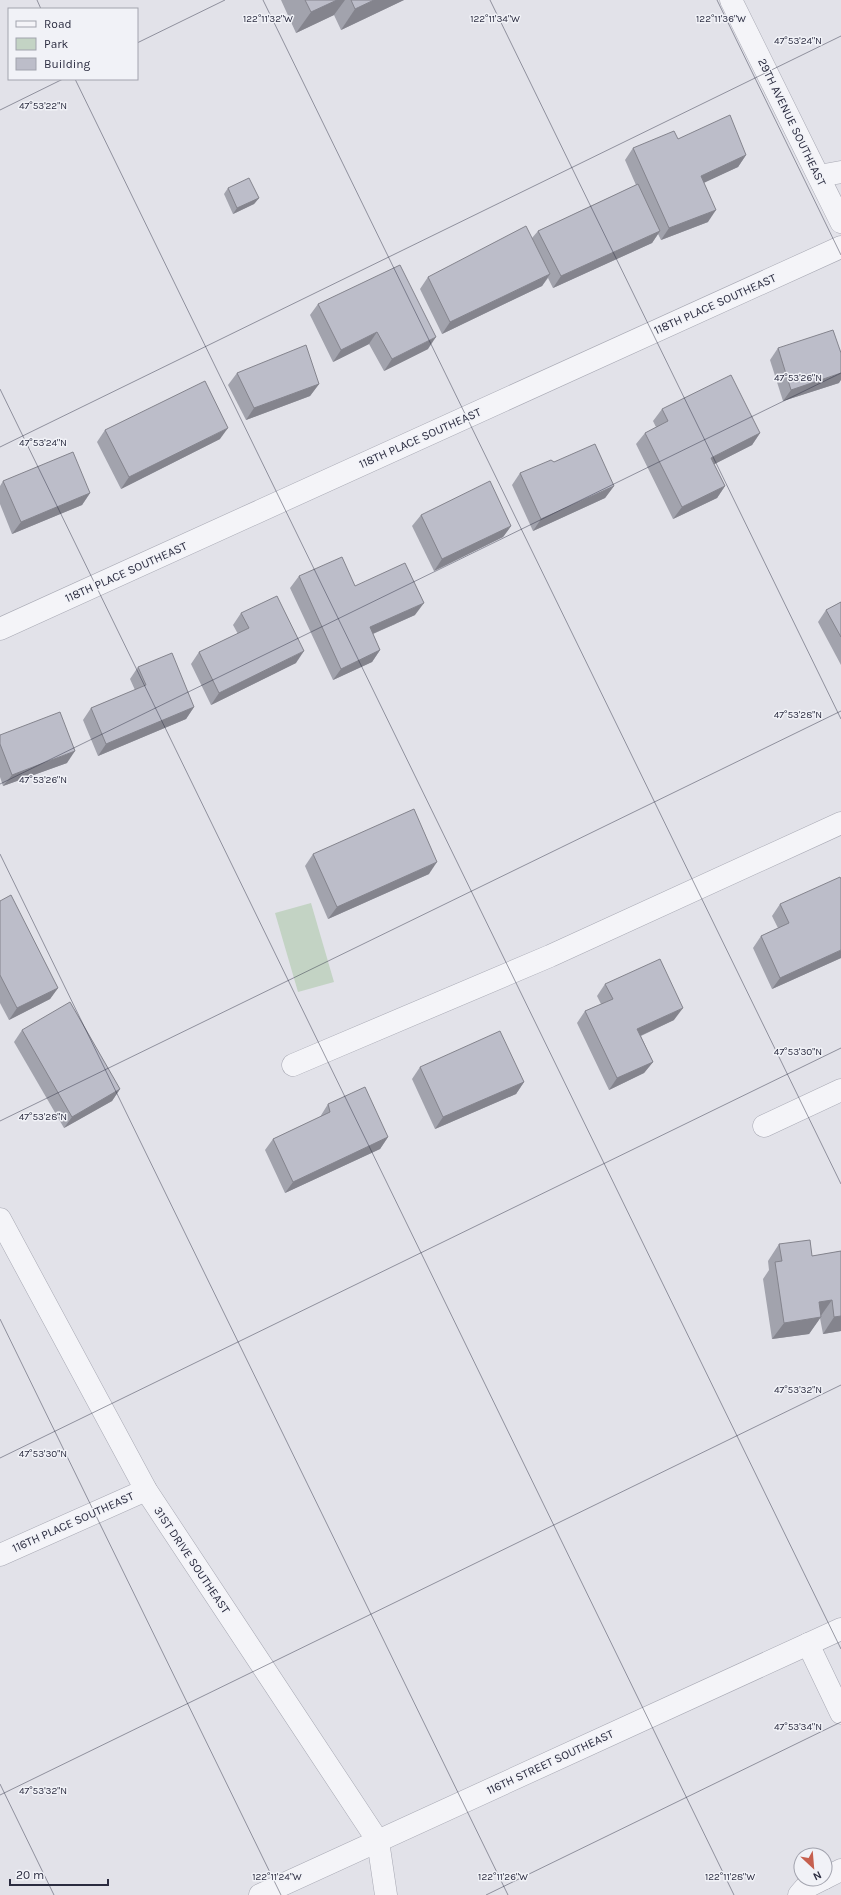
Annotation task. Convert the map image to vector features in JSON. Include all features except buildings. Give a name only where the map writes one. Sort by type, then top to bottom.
[{"type":"street","name":"29TH AVENUE SOUTHEAST","points":[[731,0],[841,222]]},
{"type":"street","points":[[819,176],[841,172]]},
{"type":"street","name":"118TH PLACE SOUTHEAST","points":[[0,629],[841,247]]},
{"type":"street","points":[[294,1065],[550,956],[841,824]]},
{"type":"street","points":[[764,1126],[841,1090]]},
{"type":"street","name":"31ST DRIVE SOUTHEAST","points":[[0,1219],[146,1490],[378,1841],[386,1895]]},
{"type":"street","name":"116TH PLACE SOUTHEAST","points":[[0,1555],[146,1490]]},
{"type":"street","name":"116TH STREET SOUTHEAST","points":[[260,1895],[841,1629]]},
{"type":"street","points":[[808,1644],[841,1714]]},
{"type":"street","points":[[799,1895],[808,1887]]},
{"type":"green space","points":[[311,903],[334,982],[298,992],[275,913]]}]
